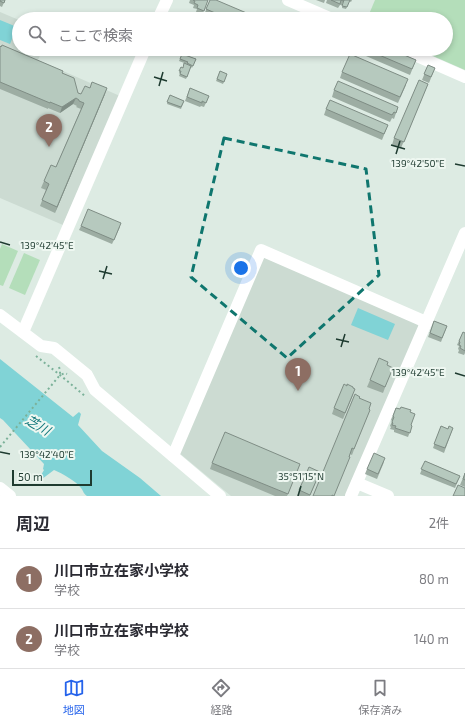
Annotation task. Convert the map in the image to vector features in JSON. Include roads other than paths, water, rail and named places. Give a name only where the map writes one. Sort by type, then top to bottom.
[{"type":"street","points":[[161,12],[167,0]]},
{"type":"street","points":[[288,0],[316,12]]},
{"type":"street","points":[[22,332],[142,56]]},
{"type":"street","points":[[417,56],[465,77]]},
{"type":"street","points":[[351,496],[465,233]]},
{"type":"street","points":[[173,456],[261,250],[426,322]]},
{"type":"street","points":[[0,315],[41,346],[54,348],[87,375],[95,390],[220,496]]},
{"type":"street","points":[[357,483],[388,496]]},
{"type":"street","points":[[0,488],[10,496]]},
{"type":"water","points":[[0,20],[12,25],[12,39],[10,44],[0,40]]},
{"type":"water","points":[[358,308],[395,324],[388,340],[351,325]]},
{"type":"water","name":"芝川","points":[[0,359],[73,417],[79,412],[81,414],[78,425],[102,451],[140,478],[161,496],[87,496],[76,483],[65,475],[54,470],[42,479],[40,477],[44,470],[44,464],[0,418]]},
{"type":"place","name":"川口市立在家中学校","points":[[49,147]]},
{"type":"place","name":"川口市立在家小学校","points":[[298,391]]}]
